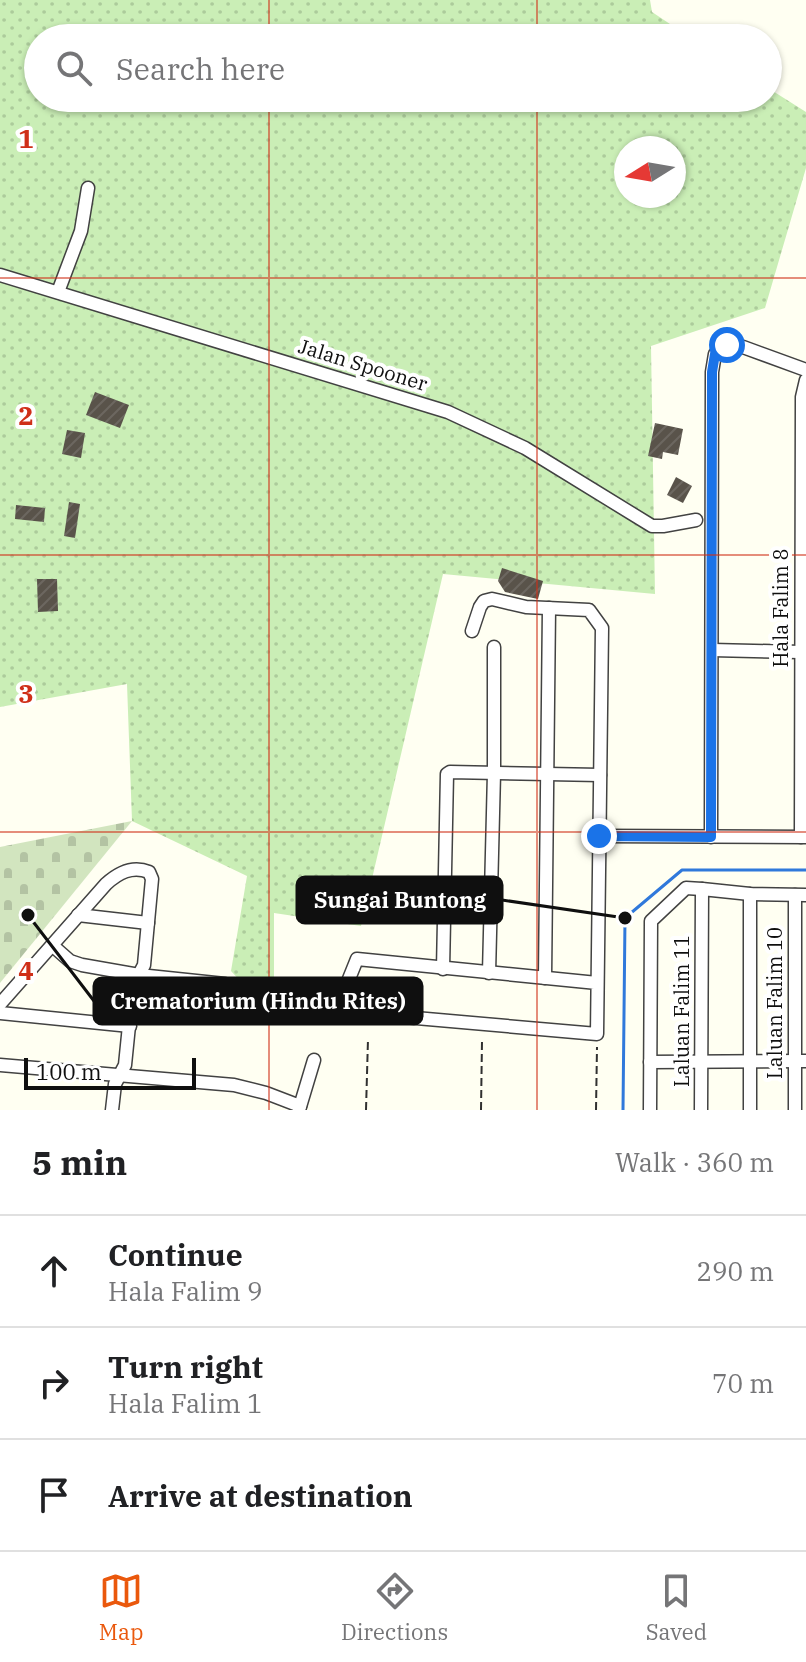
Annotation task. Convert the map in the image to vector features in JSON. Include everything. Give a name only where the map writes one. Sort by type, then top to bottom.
[{"type":"street","points":[[58,292],[81,231],[88,188]]},
{"type":"street","name":"Jalan Spooner","points":[[0,275],[448,412],[525,448],[652,526],[696,520]]},
{"type":"street","points":[[711,837],[712,372],[715,354],[727,345],[743,347],[806,370]]},
{"type":"street","name":"Hala Falim 8","points":[[804,837],[802,397],[806,380]]},
{"type":"street","points":[[472,631],[484,601],[492,599],[526,607],[589,610],[602,628],[597,1034],[336,1011],[357,959],[597,983]]},
{"type":"street","points":[[545,978],[549,608]]},
{"type":"street","points":[[489,973],[494,647]]},
{"type":"street","points":[[712,650],[801,652]]},
{"type":"street","points":[[443,969],[447,774],[600,775]]},
{"type":"street","points":[[599,836],[804,837]]},
{"type":"street","points":[[0,1004],[115,876],[124,871],[143,869],[149,872],[152,879],[144,965],[133,986],[125,1065],[115,1084],[112,1110]]},
{"type":"street","points":[[650,1110],[651,921],[686,888],[801,895]]},
{"type":"street","name":"Laluan Falim 11","points":[[701,1110],[702,889]]},
{"type":"street","points":[[750,894],[750,1110]]},
{"type":"street","name":"Laluan Falim 10","points":[[795,1110],[801,1061],[801,895]]},
{"type":"street","points":[[78,915],[148,923]]},
{"type":"street","points":[[53,946],[70,961],[82,965],[139,975],[225,984]]},
{"type":"street","points":[[0,1013],[130,1026]]},
{"type":"street","points":[[0,1065],[234,1085],[266,1093],[300,1108],[314,1060]]},
{"type":"street","points":[[650,1062],[801,1061]]},
{"type":"path","points":[[596,1110],[597,1034]]},
{"type":"path","points":[[366,1110],[368,1039]]},
{"type":"path","points":[[481,1110],[482,1041]]},
{"type":"green space","points":[[0,0],[650,0],[652,12],[670,24],[24,24],[24,112],[782,112],[782,97],[806,112],[806,168],[765,308],[651,346],[655,594],[443,574],[361,926],[274,913],[274,1017],[231,971],[247,876],[132,821],[127,684],[0,707]]},
{"type":"green space","points":[[132,821],[0,983],[0,847]]},
{"type":"building","points":[[95,392],[129,405],[120,428],[86,415]]},
{"type":"building","points":[[655,423],[683,429],[678,455],[663,452],[662,459],[648,456]]},
{"type":"building","points":[[67,430],[85,433],[81,458],[62,454]]},
{"type":"building","points":[[676,477],[692,486],[683,503],[667,495]]},
{"type":"building","points":[[69,502],[80,504],[75,538],[64,536]]},
{"type":"building","points":[[16,505],[45,508],[44,522],[15,519]]},
{"type":"building","points":[[502,568],[543,581],[538,599],[505,592],[498,581]]},
{"type":"building","points":[[37,579],[57,579],[58,611],[38,612]]},
{"type":"waterway","points":[[623,1110],[625,918],[682,870],[806,870]]},
{"type":"place","name":"Crematorium (Hindu Rites)","points":[[28,915]]},
{"type":"place","name":"Sungai Buntong","points":[[625,918]]},
{"type":"route","points":[[599,836],[711,837],[712,372],[715,354],[727,345]]}]
